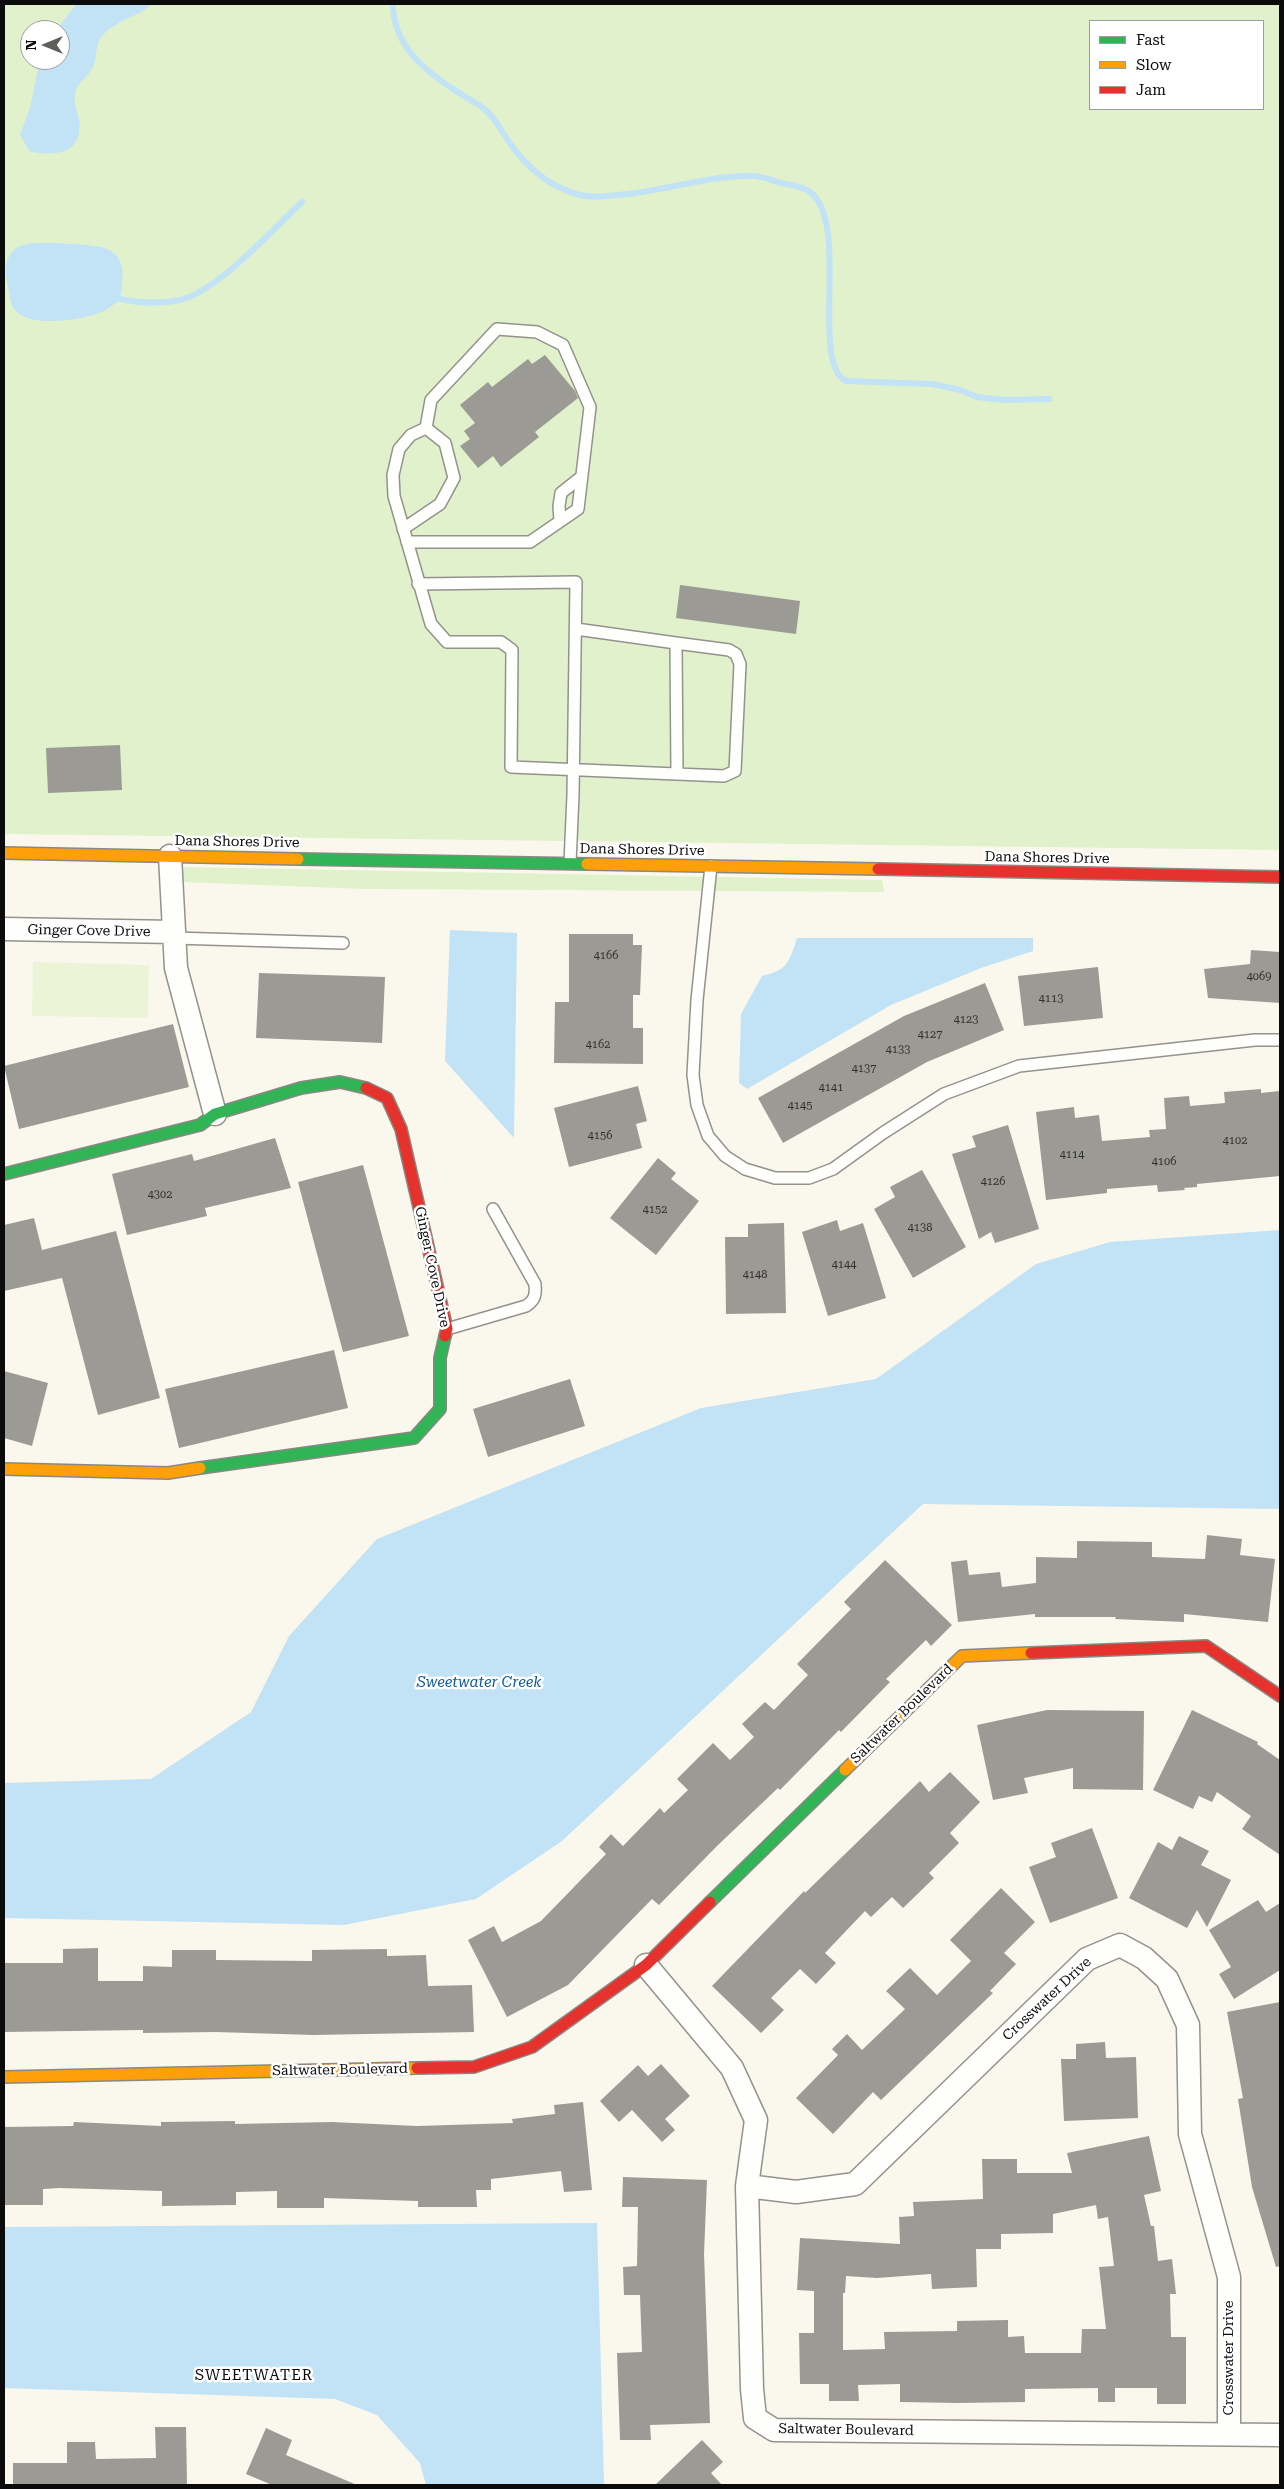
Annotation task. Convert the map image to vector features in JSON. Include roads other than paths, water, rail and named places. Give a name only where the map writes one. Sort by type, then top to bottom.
[{"type":"street","name":"Dana Shores Drive","points":[[4,852],[1280,877]]},
{"type":"street","points":[[170,856],[176,968],[215,1114]]},
{"type":"street","name":"Ginger Cove Drive","points":[[4,929],[174,935]]},
{"type":"street","name":"Ginger Cove Drive","points":[[4,1174],[200,1125],[215,1114],[301,1088],[340,1082],[360,1085],[387,1098],[401,1129],[447,1329],[440,1358],[440,1409],[414,1438],[168,1474],[4,1469]]},
{"type":"street","name":"Saltwater Boulevard","points":[[4,2077],[474,2067],[532,2047],[646,1965],[962,1656],[1206,1646],[1280,1696]]},
{"type":"street","name":"Crosswater Drive","points":[[747,2186],[796,2192],[855,2184],[1087,1959],[1120,1945],[1144,1958],[1168,1978],[1188,2025],[1190,2134],[1229,2277],[1228,2434]]},
{"type":"street","name":"Saltwater Boulevard","points":[[646,1965],[732,2068],[756,2120],[747,2186],[752,2389],[755,2418],[774,2430],[1280,2434]]},
{"type":"lane","points":[[407,542],[530,542],[578,509],[580,478],[590,407],[563,345],[537,332],[497,329],[431,400],[426,428]]},
{"type":"lane","points":[[426,428],[411,435],[398,449],[393,475],[394,496],[431,624],[447,642],[501,642],[512,650],[511,767],[724,776],[735,771],[740,664],[736,654],[729,650],[576,629]]},
{"type":"lane","points":[[403,529],[440,504],[454,478],[445,443],[426,428]]},
{"type":"lane","points":[[560,521],[559,506],[561,493],[580,478]]},
{"type":"lane","points":[[418,584],[576,582],[574,770],[570,863]]},
{"type":"lane","points":[[676,643],[677,774]]},
{"type":"lane","points":[[711,866],[697,1009],[693,1075],[697,1105],[708,1136],[725,1156],[745,1169],[775,1178],[809,1178],[833,1170],[883,1133],[944,1094],[1020,1066],[1255,1040],[1280,1040]]},
{"type":"lane","points":[[174,935],[343,943]]},
{"type":"lane","points":[[447,1329],[526,1306],[533,1302],[536,1294],[535,1284],[493,1209]]},
{"type":"water","points":[[76,4],[152,4],[110,28],[99,41],[93,67],[75,92],[79,131],[73,146],[58,153],[30,152],[20,135],[30,108],[38,70],[70,70],[70,20],[64,20]]},
{"type":"water","points":[[35,243],[100,247],[110,250],[117,256],[122,266],[123,280],[120,299],[104,311],[70,320],[42,321],[30,319],[20,314],[13,307],[9,294],[6,264],[9,256],[19,246]]},
{"type":"water","points":[[450,930],[517,933],[514,1138],[445,1061]]},
{"type":"water","points":[[797,938],[1033,938],[1033,951],[981,968],[891,1005],[747,1089],[739,1083],[741,1014],[762,976],[777,971],[786,964]]},
{"type":"water","name":"Sweetwater Creek","points":[[1280,1230],[1280,1509],[923,1504],[562,1841],[476,1899],[344,1925],[4,1918],[4,1783],[151,1779],[251,1712],[289,1636],[377,1539],[701,1408],[876,1379],[1036,1264],[1110,1242]]},
{"type":"water","points":[[597,2223],[604,2485],[426,2485],[420,2463],[377,2415],[335,2399],[4,2388],[4,2227]]},
{"type":"waterway","points":[[393,4],[395,22],[401,38],[410,52],[435,76],[488,112],[522,158],[538,174],[558,187],[580,195],[599,197],[651,191],[718,178],[752,176],[804,188],[810,192],[822,208],[828,232],[831,348],[836,369],[846,381],[932,384],[960,390],[977,397],[1003,400],[1049,399]]},
{"type":"waterway","points":[[120,299],[142,302],[165,302],[180,300],[195,294],[228,272],[302,202]]},
{"type":"district","name":"SWEETWATER","points":[[254,2376]]}]
